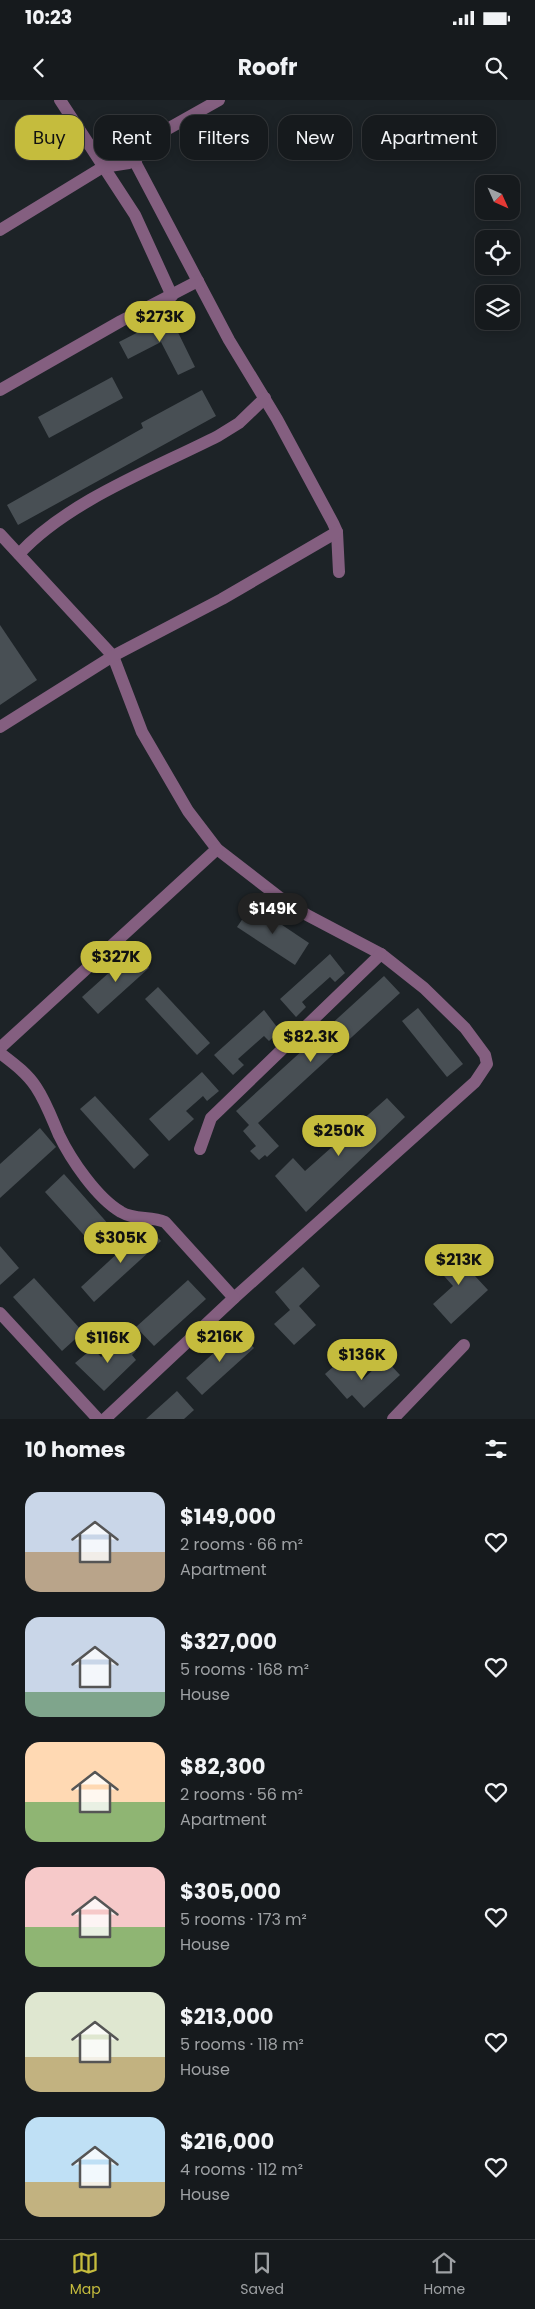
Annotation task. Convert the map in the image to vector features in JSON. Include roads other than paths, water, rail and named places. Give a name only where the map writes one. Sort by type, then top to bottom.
[{"type":"street","points":[[60,100],[135,215],[172,296]]},
{"type":"street","points":[[170,128],[219,100]]},
{"type":"street","points":[[0,230],[103,167],[120,166],[134,160],[229,340],[264,398],[337,532],[339,572]]},
{"type":"street","points":[[0,390],[122,321],[198,281]]},
{"type":"street","points":[[19,554],[49,526],[74,510],[218,436],[239,423],[264,398]]},
{"type":"street","points":[[0,727],[113,656],[230,594],[337,532]]},
{"type":"street","points":[[0,534],[113,656],[142,732],[188,811],[217,849],[279,897],[307,915],[381,954],[424,988],[464,1028],[485,1055],[487,1064],[476,1082],[234,1298],[105,1419]]},
{"type":"street","points":[[0,1048],[217,849]]},
{"type":"street","points":[[200,1149],[211,1118],[381,954]]},
{"type":"street","points":[[0,1053],[23,1072],[36,1086],[60,1138],[99,1194],[122,1213],[129,1216],[158,1219],[165,1222],[234,1298]]},
{"type":"street","points":[[0,1313],[98,1419]]},
{"type":"street","points":[[392,1419],[464,1345]]}]
